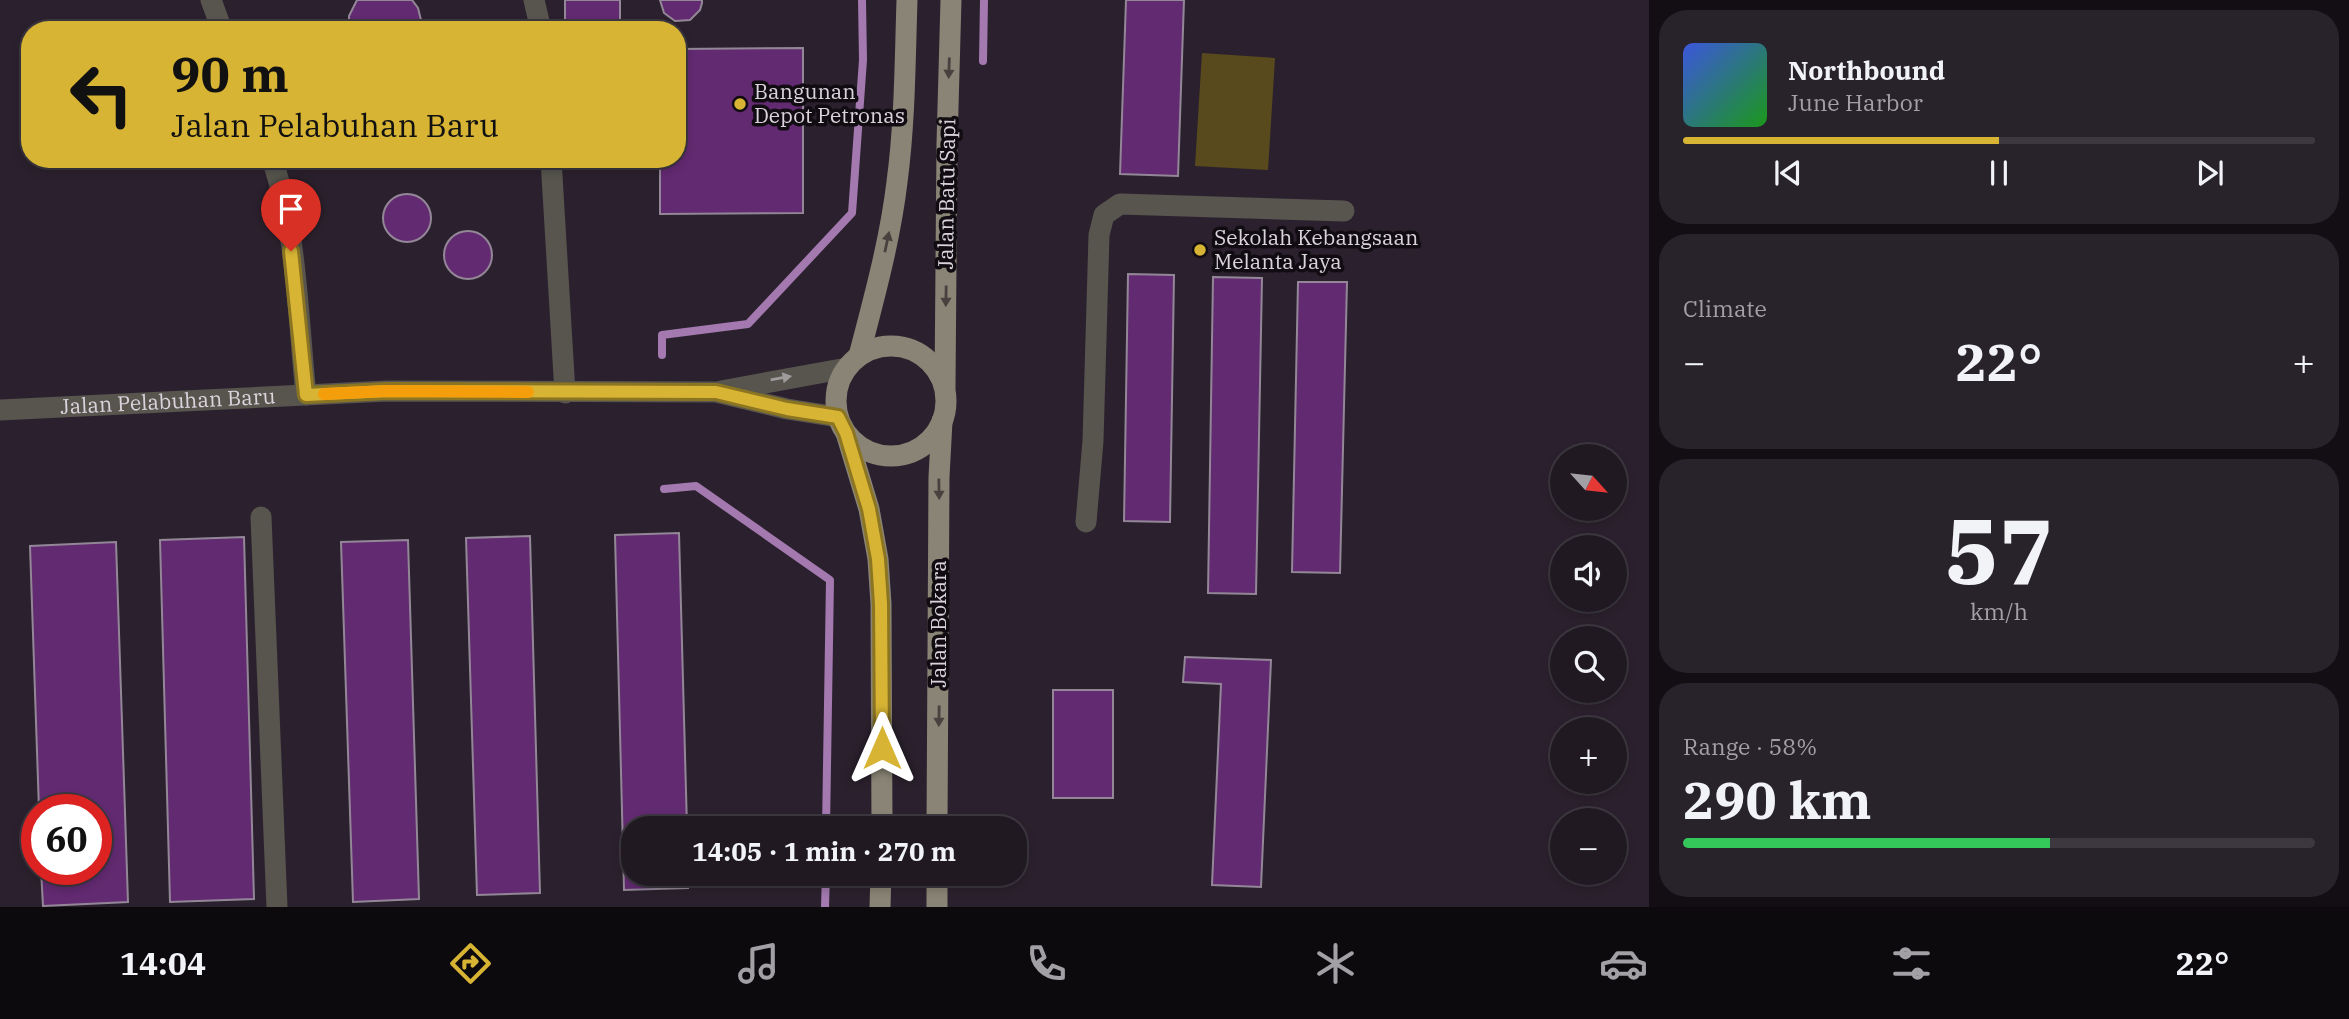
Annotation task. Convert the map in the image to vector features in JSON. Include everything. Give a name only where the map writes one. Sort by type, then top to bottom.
[{"type":"main road","name":"Jalan Batu Sapi","points":[[853,362],[888,242],[897,184],[905,114],[906,0]]},
{"type":"main road","name":"Jalan Batu Sapi","points":[[944,387],[951,0]]},
{"type":"main road","points":[[842,425],[858,445],[873,453],[889,456],[906,454],[921,447],[934,435],[942,421],[946,404],[938,371],[926,358],[911,349],[893,346],[875,348],[853,362],[838,392],[842,425],[869,509],[878,559],[881,604],[881,816]]},
{"type":"main road","name":"Jalan Bokara","points":[[937,816],[939,477],[942,421]]},
{"type":"main road","points":[[880,907],[881,886]]},
{"type":"main road","points":[[937,886],[937,907]]},
{"type":"street","points":[[211,0],[219,21]]},
{"type":"street","points":[[534,0],[539,21]]},
{"type":"street","points":[[275,168],[288,226],[306,395]]},
{"type":"street","points":[[552,168],[565,393]]},
{"type":"street","points":[[1086,522],[1093,441],[1099,235],[1104,215],[1120,204],[1344,211]]},
{"type":"street","points":[[716,392],[853,362]]},
{"type":"street","name":"Jalan Pelabuhan Baru","points":[[0,410],[387,391],[716,392],[842,425]]},
{"type":"street","points":[[261,517],[277,907]]},
{"type":"shaded area","points":[[1202,53],[1275,58],[1268,170],[1195,166]]},
{"type":"building","points":[[357,0],[412,0],[418,8],[421,20],[349,21]]},
{"type":"building","points":[[565,0],[620,0],[620,21],[565,21]]},
{"type":"building","points":[[660,0],[702,0],[702,3],[700,10],[690,20],[675,21],[664,13]]},
{"type":"building","points":[[1126,0],[1184,0],[1178,176],[1120,174]]},
{"type":"building","name":"Bangunan Depot Petronas","points":[[803,48],[803,213],[660,214],[660,168],[686,168],[686,49]]},
{"type":"building","points":[[407,194],[424,201],[431,218],[424,235],[407,242],[390,235],[383,218],[390,201]]},
{"type":"building","points":[[468,231],[485,238],[492,255],[485,272],[468,279],[451,272],[444,255],[451,238]]},
{"type":"building","points":[[1128,274],[1174,275],[1170,522],[1124,521]]},
{"type":"building","points":[[1213,277],[1262,278],[1256,594],[1208,593]]},
{"type":"building","points":[[1298,282],[1347,282],[1340,573],[1292,572]]},
{"type":"building","points":[[679,533],[687,816],[622,816],[615,535]]},
{"type":"building","points":[[530,536],[540,893],[477,895],[466,538]]},
{"type":"building","points":[[244,537],[254,899],[170,902],[160,540]]},
{"type":"building","points":[[408,540],[419,899],[353,902],[341,542]]},
{"type":"building","points":[[116,542],[128,902],[43,906],[42,885],[112,885],[112,794],[38,794],[30,546]]},
{"type":"building","points":[[1185,657],[1271,660],[1261,887],[1212,885],[1221,684],[1183,682]]},
{"type":"building","points":[[1053,690],[1113,690],[1113,798],[1053,798]]},
{"type":"building","points":[[624,886],[688,886],[688,888],[624,890]]},
{"type":"waterway","points":[[662,355],[662,335],[748,324],[852,213],[863,60],[862,0]]},
{"type":"waterway","points":[[983,61],[984,0]]},
{"type":"waterway","points":[[664,489],[696,486],[830,580],[826,816]]},
{"type":"waterway","points":[[825,907],[826,886]]},
{"type":"slow traffic","points":[[324,394],[387,391],[528,392]]},
{"type":"place","name":"Bangunan Depot Petronas","points":[[740,104]]},
{"type":"place","name":"Sekolah Kebangsaan Melanta Jaya","points":[[1200,250]]},
{"type":"route","points":[[291,251],[306,395],[387,391],[716,392],[787,409],[838,417],[846,433],[869,509],[878,559],[882,748]]}]
